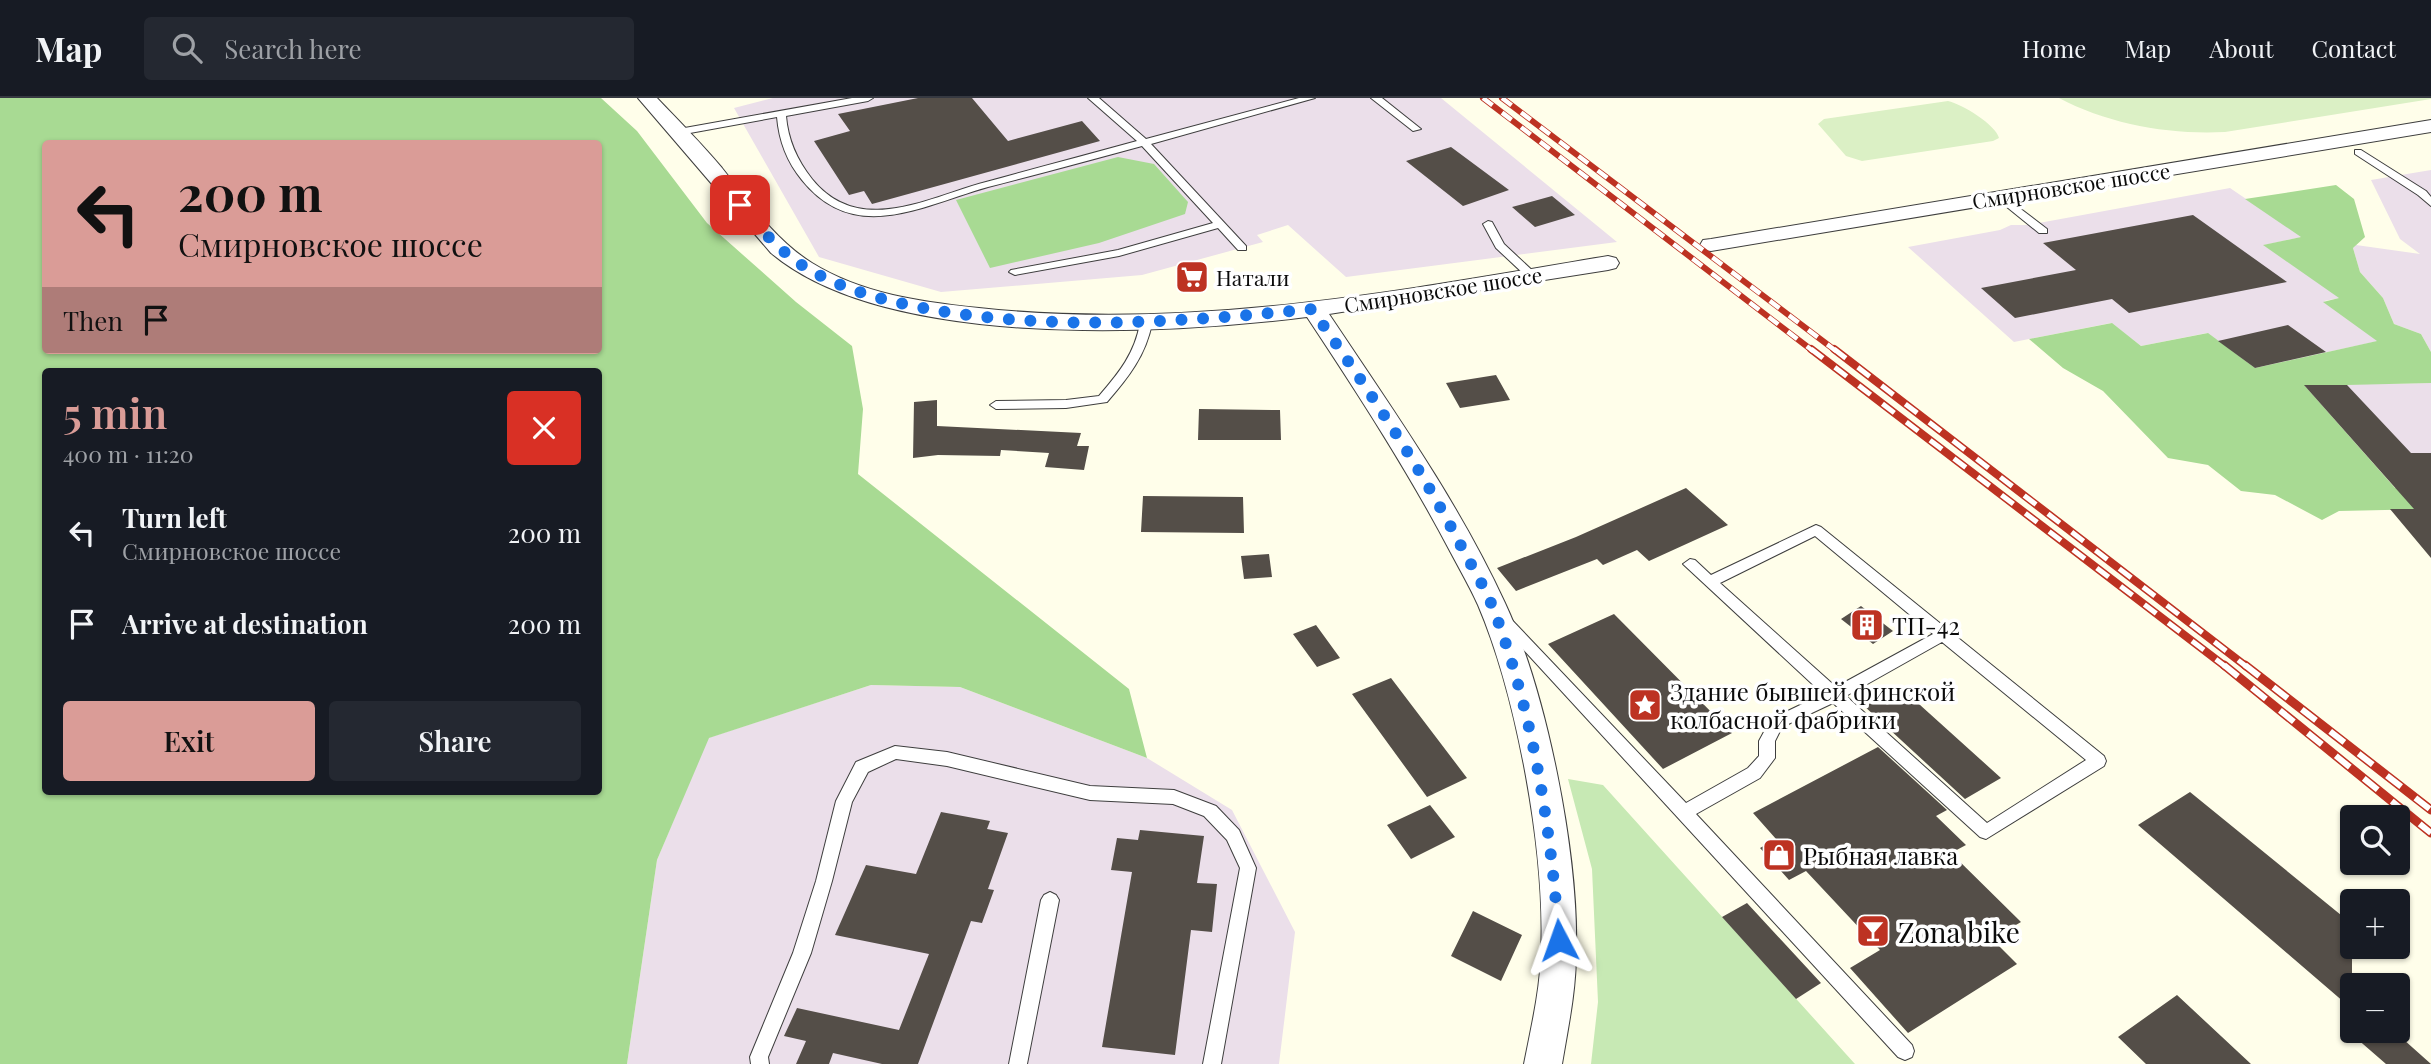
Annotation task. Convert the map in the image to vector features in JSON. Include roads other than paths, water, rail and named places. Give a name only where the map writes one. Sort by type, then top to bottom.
[{"type":"street","name":"Смирновское шоссе","points":[[647,98],[754,222],[785,253],[804,267],[839,285],[879,298],[986,318],[1079,324],[1146,323],[1312,309],[1394,300],[1608,263]]},
{"type":"street","name":"Смирновское шоссе","points":[[1711,245],[2431,126]]},
{"type":"street","points":[[1312,309],[1401,439],[1495,611],[1518,685],[1536,761],[1554,871],[1559,940],[1554,1003],[1543,1064]]},
{"type":"lane","points":[[679,132],[868,98]]},
{"type":"lane","points":[[1093,98],[1143,141],[1242,248]]},
{"type":"lane","points":[[781,112],[782,135],[788,151],[807,181],[830,205],[853,214],[891,213],[931,204],[963,191],[1143,141],[1310,98]]},
{"type":"lane","points":[[1376,98],[1416,129]]},
{"type":"lane","points":[[2358,152],[2422,193],[2431,203]]},
{"type":"lane","points":[[2001,197],[2043,231]]},
{"type":"lane","points":[[1015,272],[1119,253],[1220,224]]},
{"type":"lane","points":[[1488,224],[1500,246],[1531,275]]},
{"type":"lane","points":[[996,405],[1066,404],[1103,399],[1131,367],[1144,342],[1146,323]]},
{"type":"lane","points":[[1690,564],[1986,832],[2098,761],[1816,530],[1710,582]]},
{"type":"lane","points":[[1495,611],[1618,738],[1905,1051]]},
{"type":"lane","points":[[1684,813],[1754,773],[1767,758],[1768,741],[1776,723],[1835,695],[1944,634]]},
{"type":"lane","points":[[760,1064],[759,1057],[802,953],[844,801],[862,768],[895,752],[947,760],[1090,793],[1174,797],[1210,811],[1233,835],[1248,868],[1212,1064]]},
{"type":"lane","points":[[1018,1064],[1049,900]]},
{"type":"railway","points":[[1483,98],[1813,351]]},
{"type":"railway","points":[[1502,98],[1836,351]]},
{"type":"railway","points":[[1811,349],[2226,667]]},
{"type":"railway","points":[[1834,349],[2247,667]]},
{"type":"railway","points":[[2224,665],[2431,833]]},
{"type":"railway","points":[[2245,665],[2431,810]]},
{"type":"place","name":"Натали","points":[[1192,277]]},
{"type":"place","name":"ТП-42","points":[[1867,625]]},
{"type":"place","name":"Здание бывшей финской колбасной фабрики","points":[[1645,705]]},
{"type":"place","name":"Рыбная лавка","points":[[1779,855]]},
{"type":"place","name":"Zona bike","points":[[1873,931]]}]
